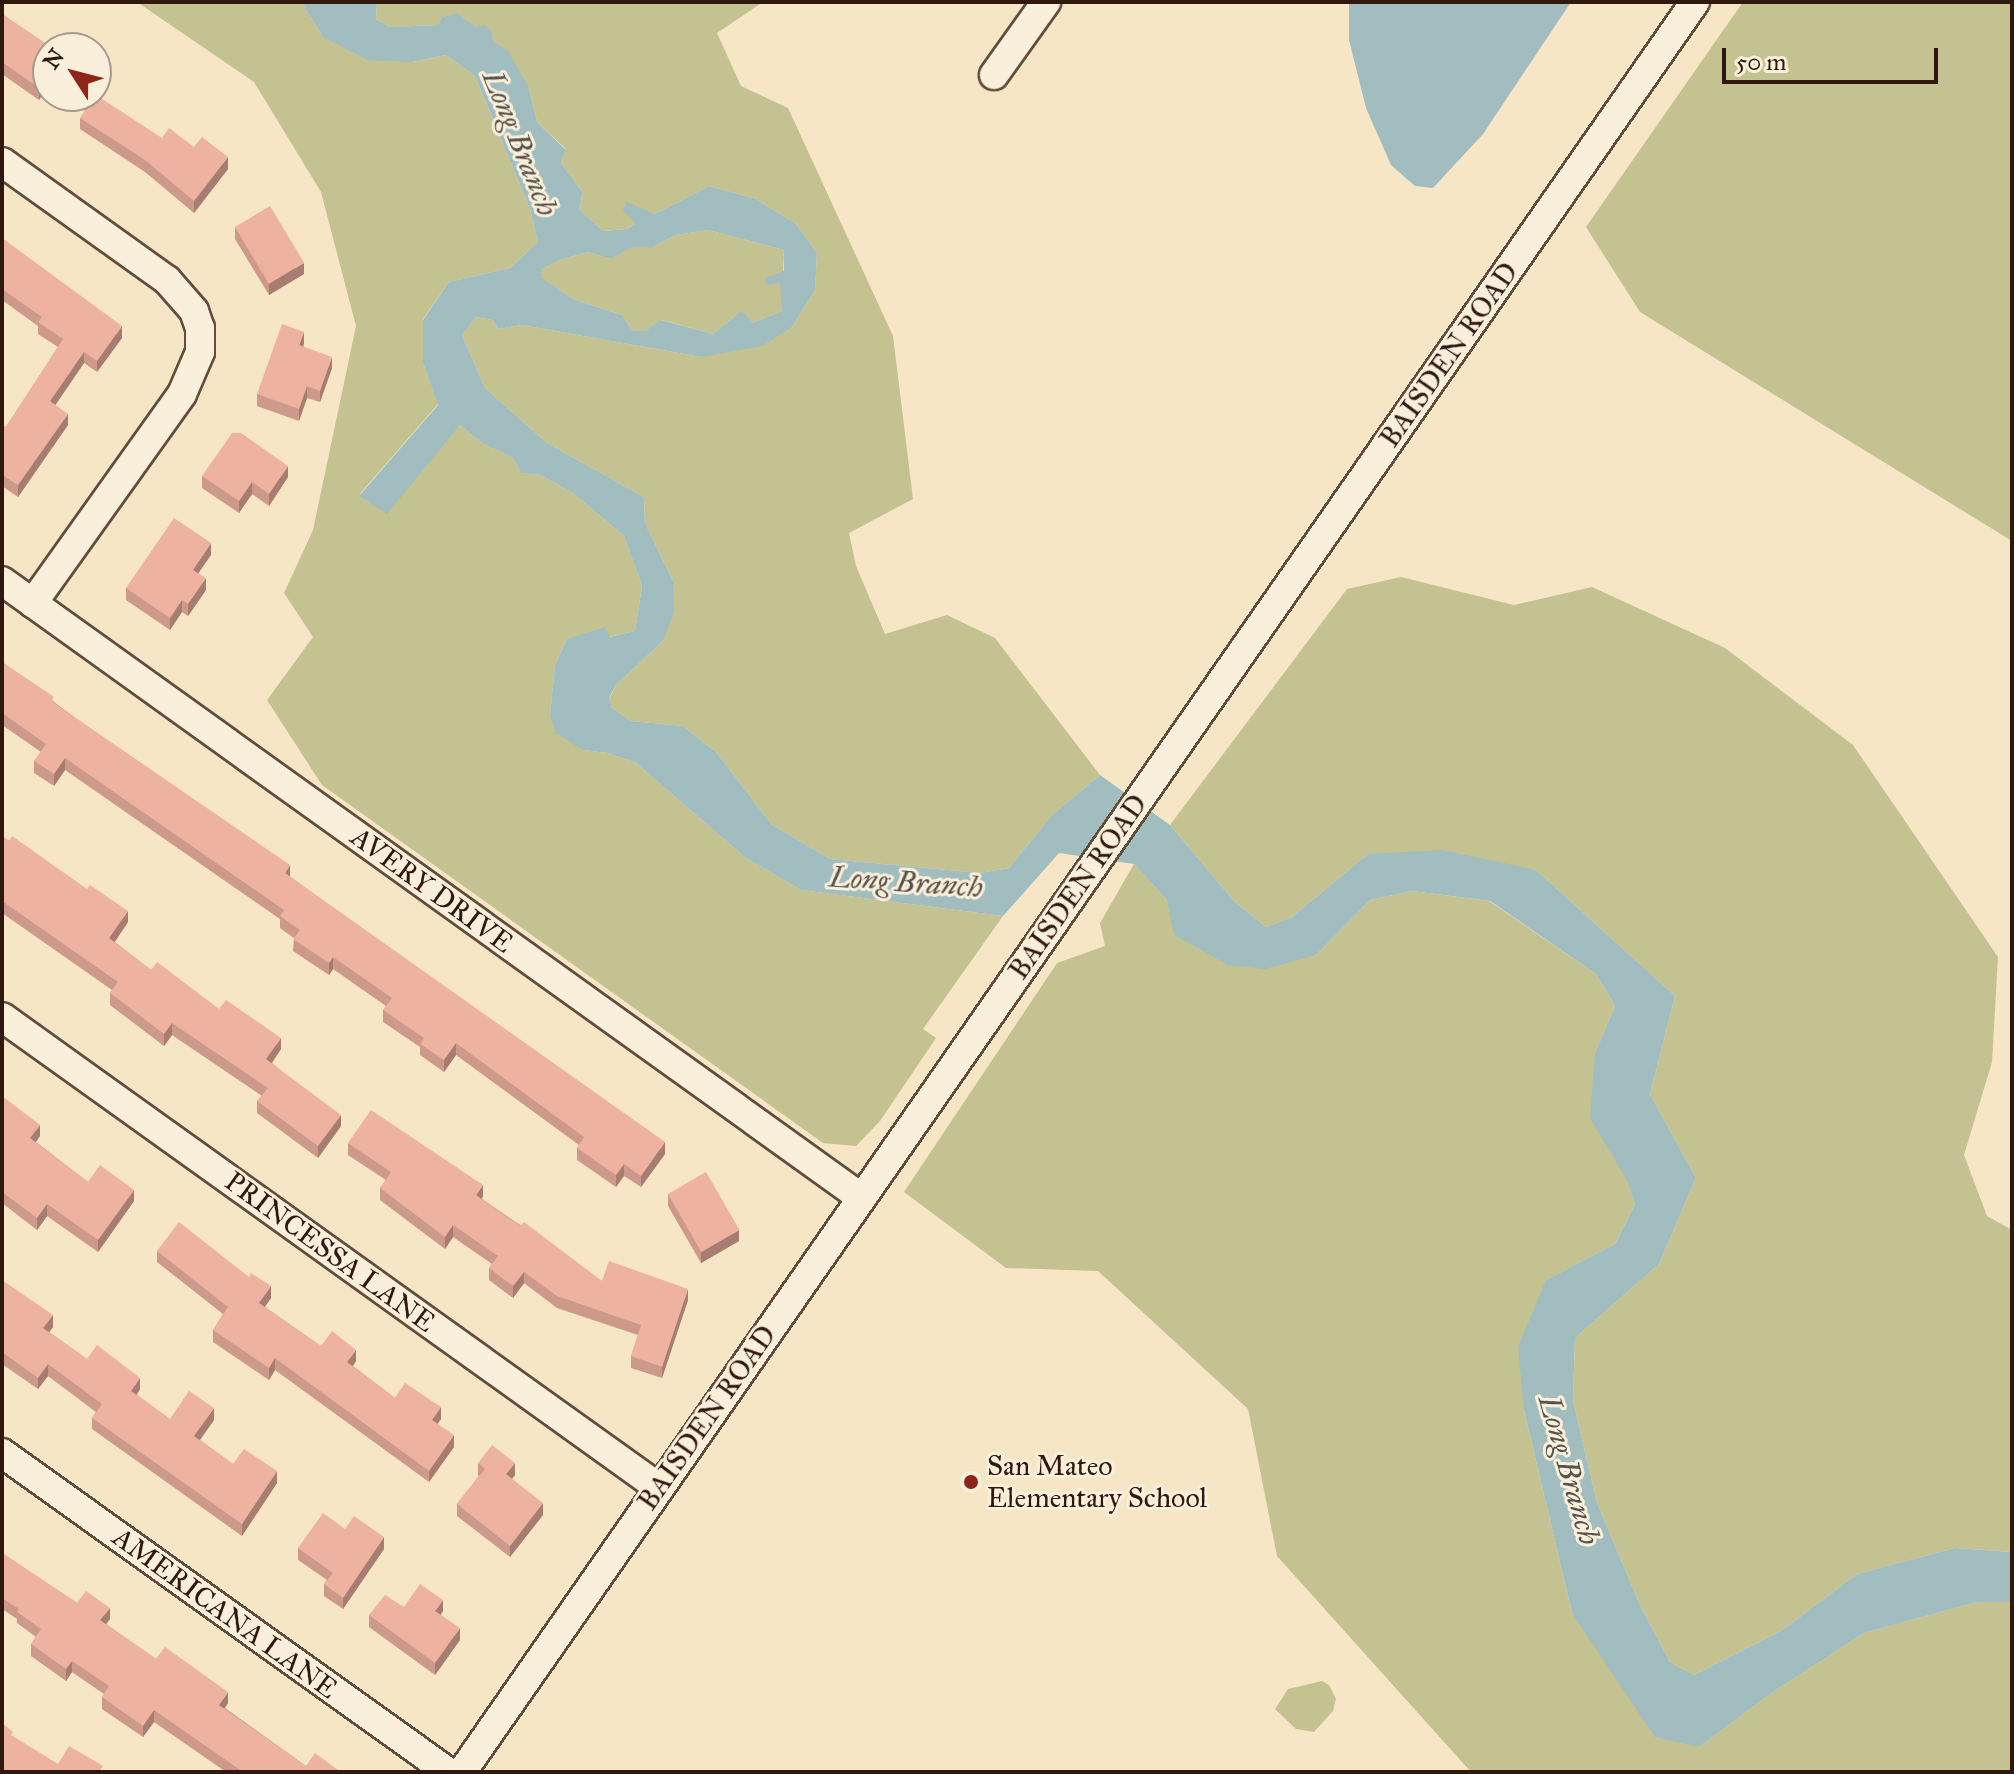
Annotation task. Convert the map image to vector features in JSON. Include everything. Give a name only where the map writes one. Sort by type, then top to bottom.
[{"type":"street","points":[[994,75],[1046,2]]},
{"type":"street","name":"BAISDEN ROAD","points":[[462,1772],[1695,2]]},
{"type":"street","points":[[2,162],[167,280],[194,311],[200,328],[200,352],[182,394],[33,603]]},
{"type":"street","name":"AVERY DRIVE","points":[[2,581],[862,1198]]},
{"type":"street","name":"PRINCESSA LANE","points":[[2,1017],[658,1487]]},
{"type":"street","name":"AMERICANA LANE","points":[[2,1453],[448,1772]]},
{"type":"shaded area","points":[[137,2],[301,2],[323,37],[412,62],[446,55],[475,76],[530,209],[538,242],[510,268],[449,282],[423,319],[423,363],[438,404],[359,495],[460,425],[483,444],[513,458],[521,473],[540,475],[573,493],[624,536],[642,586],[635,631],[609,637],[567,639],[555,665],[550,715],[583,750],[608,753],[636,763],[746,858],[801,890],[1003,916],[923,1029],[936,1038],[880,1121],[856,1146],[823,1143],[322,785],[267,700],[313,637],[284,593],[313,530],[356,326],[321,192],[254,82]]},
{"type":"shaded area","points":[[377,2],[763,2],[717,33],[741,86],[788,108],[893,336],[913,499],[849,533],[856,566],[885,634],[947,615],[995,638],[1100,775],[1052,815],[1009,868],[980,873],[830,859],[771,824],[717,753],[683,726],[631,721],[612,708],[609,699],[616,685],[663,641],[673,581],[645,523],[644,497],[547,443],[485,388],[462,335],[476,317],[493,320],[498,329],[522,325],[701,357],[792,327],[815,290],[817,253],[796,224],[756,199],[709,186],[626,229],[603,231],[579,209],[583,193],[561,163],[566,149],[537,122],[529,88],[493,41],[475,27],[441,18],[438,25],[390,27],[376,19]]},
{"type":"shaded area","points":[[1743,2],[2012,2],[2012,541],[1640,312],[1586,227]]},
{"type":"shaded area","points":[[708,230],[784,250],[782,311],[752,323],[740,312],[713,334],[662,320],[645,331],[633,331],[622,315],[573,299],[540,278],[542,269],[588,252],[611,259],[632,246],[651,248],[676,235]]},
{"type":"shaded area","points":[[1401,577],[1514,605],[1592,587],[1725,648],[1853,745],[1998,957],[1992,1062],[1964,1155],[1987,1216],[2012,1230],[2012,1552],[1955,1548],[1857,1574],[1781,1631],[1694,1675],[1670,1662],[1640,1605],[1597,1503],[1573,1401],[1575,1338],[1659,1264],[1696,1178],[1650,1094],[1675,996],[1536,870],[1368,854],[1292,917],[1266,927],[1234,901],[1170,825],[1347,589]]},
{"type":"shaded area","points":[[1134,864],[1167,900],[1316,955],[1370,900],[1412,891],[1489,901],[1596,974],[1615,1006],[1595,1053],[1635,1204],[1615,1244],[1546,1280],[1524,1410],[1572,1613],[1699,1747],[1773,1692],[1864,1633],[1977,1602],[2012,1602],[2012,1772],[1471,1772],[1277,1556],[1248,1409],[1098,1271],[1006,1268],[904,1192],[1057,963],[1105,946],[1100,923]]},
{"type":"shaded area","points":[[1322,1681],[1329,1685],[1336,1699],[1333,1711],[1314,1732],[1296,1729],[1275,1709],[1288,1689]]},
{"type":"water","name":"Long Branch","points":[[301,2],[377,2],[376,19],[390,27],[438,25],[441,18],[457,13],[475,27],[485,25],[492,32],[493,41],[508,51],[529,88],[537,122],[566,150],[561,163],[583,193],[579,209],[603,231],[626,229],[636,224],[623,210],[627,202],[655,214],[709,186],[756,199],[796,224],[817,253],[815,290],[792,327],[762,346],[701,357],[522,325],[498,329],[493,320],[476,317],[462,335],[485,388],[547,443],[644,497],[645,523],[673,581],[674,612],[663,641],[616,685],[609,698],[612,708],[631,721],[683,726],[717,753],[771,824],[830,859],[980,873],[1009,868],[1052,815],[1100,775],[1170,825],[1234,901],[1266,927],[1292,917],[1368,854],[1442,850],[1536,870],[1675,996],[1650,1094],[1696,1178],[1659,1264],[1575,1338],[1573,1401],[1597,1503],[1640,1605],[1670,1662],[1694,1675],[1781,1631],[1857,1574],[1955,1548],[2012,1552],[2012,1602],[1977,1602],[1864,1633],[1773,1692],[1699,1747],[1655,1737],[1572,1613],[1524,1410],[1518,1347],[1546,1280],[1615,1244],[1635,1204],[1628,1182],[1590,1118],[1595,1053],[1615,1006],[1596,974],[1490,901],[1412,891],[1370,900],[1316,955],[1265,969],[1228,965],[1174,935],[1167,900],[1134,864],[1059,853],[1003,916],[801,890],[746,858],[636,763],[608,753],[583,750],[556,733],[550,715],[555,665],[567,639],[605,627],[610,637],[635,631],[642,586],[624,536],[573,493],[540,475],[521,473],[513,458],[483,444],[460,425],[387,514],[359,496],[438,405],[423,363],[423,320],[449,282],[510,268],[538,242],[530,209],[475,76],[446,55],[412,62],[368,60],[323,37]],"holes":[[[708,230],[784,250],[784,271],[765,278],[766,285],[780,283],[782,311],[752,323],[745,313],[740,312],[713,334],[661,320],[645,331],[633,331],[622,315],[573,299],[541,278],[542,269],[560,260],[588,252],[611,259],[632,247],[651,248],[676,235]]]},
{"type":"water","points":[[1349,2],[1571,2],[1483,134],[1433,188],[1415,186],[1391,165],[1366,108],[1349,40]]},
{"type":"building","points":[[2,14],[32,34],[32,83],[2,62]]},
{"type":"building","points":[[112,105],[162,138],[169,128],[194,147],[202,137],[228,157],[194,201],[145,160],[80,118],[84,112],[112,112]]},
{"type":"building","points":[[270,206],[304,263],[269,284],[235,227]]},
{"type":"building","points":[[2,238],[122,326],[97,361],[84,352],[50,401],[68,414],[18,485],[2,475],[2,425],[6,427],[63,339],[38,322],[42,317],[2,289]]},
{"type":"building","points":[[282,324],[304,332],[299,345],[332,357],[320,391],[307,386],[299,409],[257,394]]},
{"type":"building","points":[[232,433],[241,433],[288,466],[269,494],[252,482],[239,501],[202,476]]},
{"type":"building","points":[[174,518],[211,543],[193,570],[206,578],[188,604],[182,600],[170,618],[126,588]]},
{"type":"building","points":[[2,662],[54,697],[51,701],[290,865],[285,873],[665,1142],[641,1176],[624,1164],[616,1175],[577,1148],[584,1137],[456,1043],[444,1060],[420,1044],[424,1038],[383,1010],[392,998],[333,957],[329,963],[293,939],[300,930],[280,916],[284,910],[65,758],[54,774],[34,761],[46,744],[2,713]]},
{"type":"building","points":[[2,836],[9,841],[12,836],[87,889],[90,885],[128,911],[109,938],[151,970],[157,962],[219,1009],[226,1000],[281,1038],[266,1059],[341,1115],[318,1146],[257,1101],[268,1088],[172,1023],[164,1034],[110,993],[118,982],[2,901]]},
{"type":"building","points":[[2,1096],[40,1125],[30,1138],[88,1182],[100,1165],[134,1190],[98,1240],[47,1204],[37,1218],[2,1192]]},
{"type":"building","points":[[371,1110],[483,1185],[476,1195],[520,1226],[524,1222],[602,1281],[609,1261],[688,1289],[662,1367],[631,1356],[641,1325],[557,1296],[524,1272],[513,1286],[489,1268],[498,1256],[453,1225],[445,1237],[380,1188],[391,1172],[348,1143]]},
{"type":"building","points":[[706,1172],[740,1230],[701,1252],[668,1194]]},
{"type":"building","points":[[179,1222],[249,1277],[251,1273],[271,1286],[259,1303],[321,1346],[332,1331],[356,1350],[347,1362],[395,1398],[405,1383],[441,1407],[432,1420],[454,1435],[429,1471],[275,1358],[269,1368],[213,1330],[228,1307],[157,1251]]},
{"type":"building","points":[[2,1280],[53,1315],[43,1328],[87,1359],[97,1345],[140,1378],[131,1391],[170,1419],[189,1391],[214,1408],[194,1436],[233,1464],[244,1449],[277,1471],[242,1524],[92,1418],[102,1404],[48,1364],[38,1378],[2,1352]]},
{"type":"building","points":[[492,1445],[515,1463],[506,1474],[543,1503],[510,1546],[457,1504],[485,1469],[478,1463]]},
{"type":"building","points":[[323,1513],[345,1529],[354,1516],[384,1537],[343,1598],[324,1584],[333,1573],[298,1548]]},
{"type":"building","points":[[2,1553],[77,1603],[86,1591],[110,1608],[100,1620],[156,1659],[165,1647],[228,1692],[219,1705],[306,1766],[315,1753],[337,1772],[243,1772],[154,1710],[143,1726],[102,1697],[109,1686],[72,1661],[66,1669],[31,1644],[41,1629],[2,1598]]},
{"type":"building","points":[[420,1584],[443,1600],[435,1611],[460,1628],[435,1663],[369,1615],[385,1595],[404,1607]]},
{"type":"building","points":[[2,1723],[13,1732],[11,1735],[58,1764],[69,1746],[103,1766],[99,1772],[6,1772],[2,1769]]},
{"type":"place","name":"San Mateo Elementary School","points":[[971,1482]]}]
